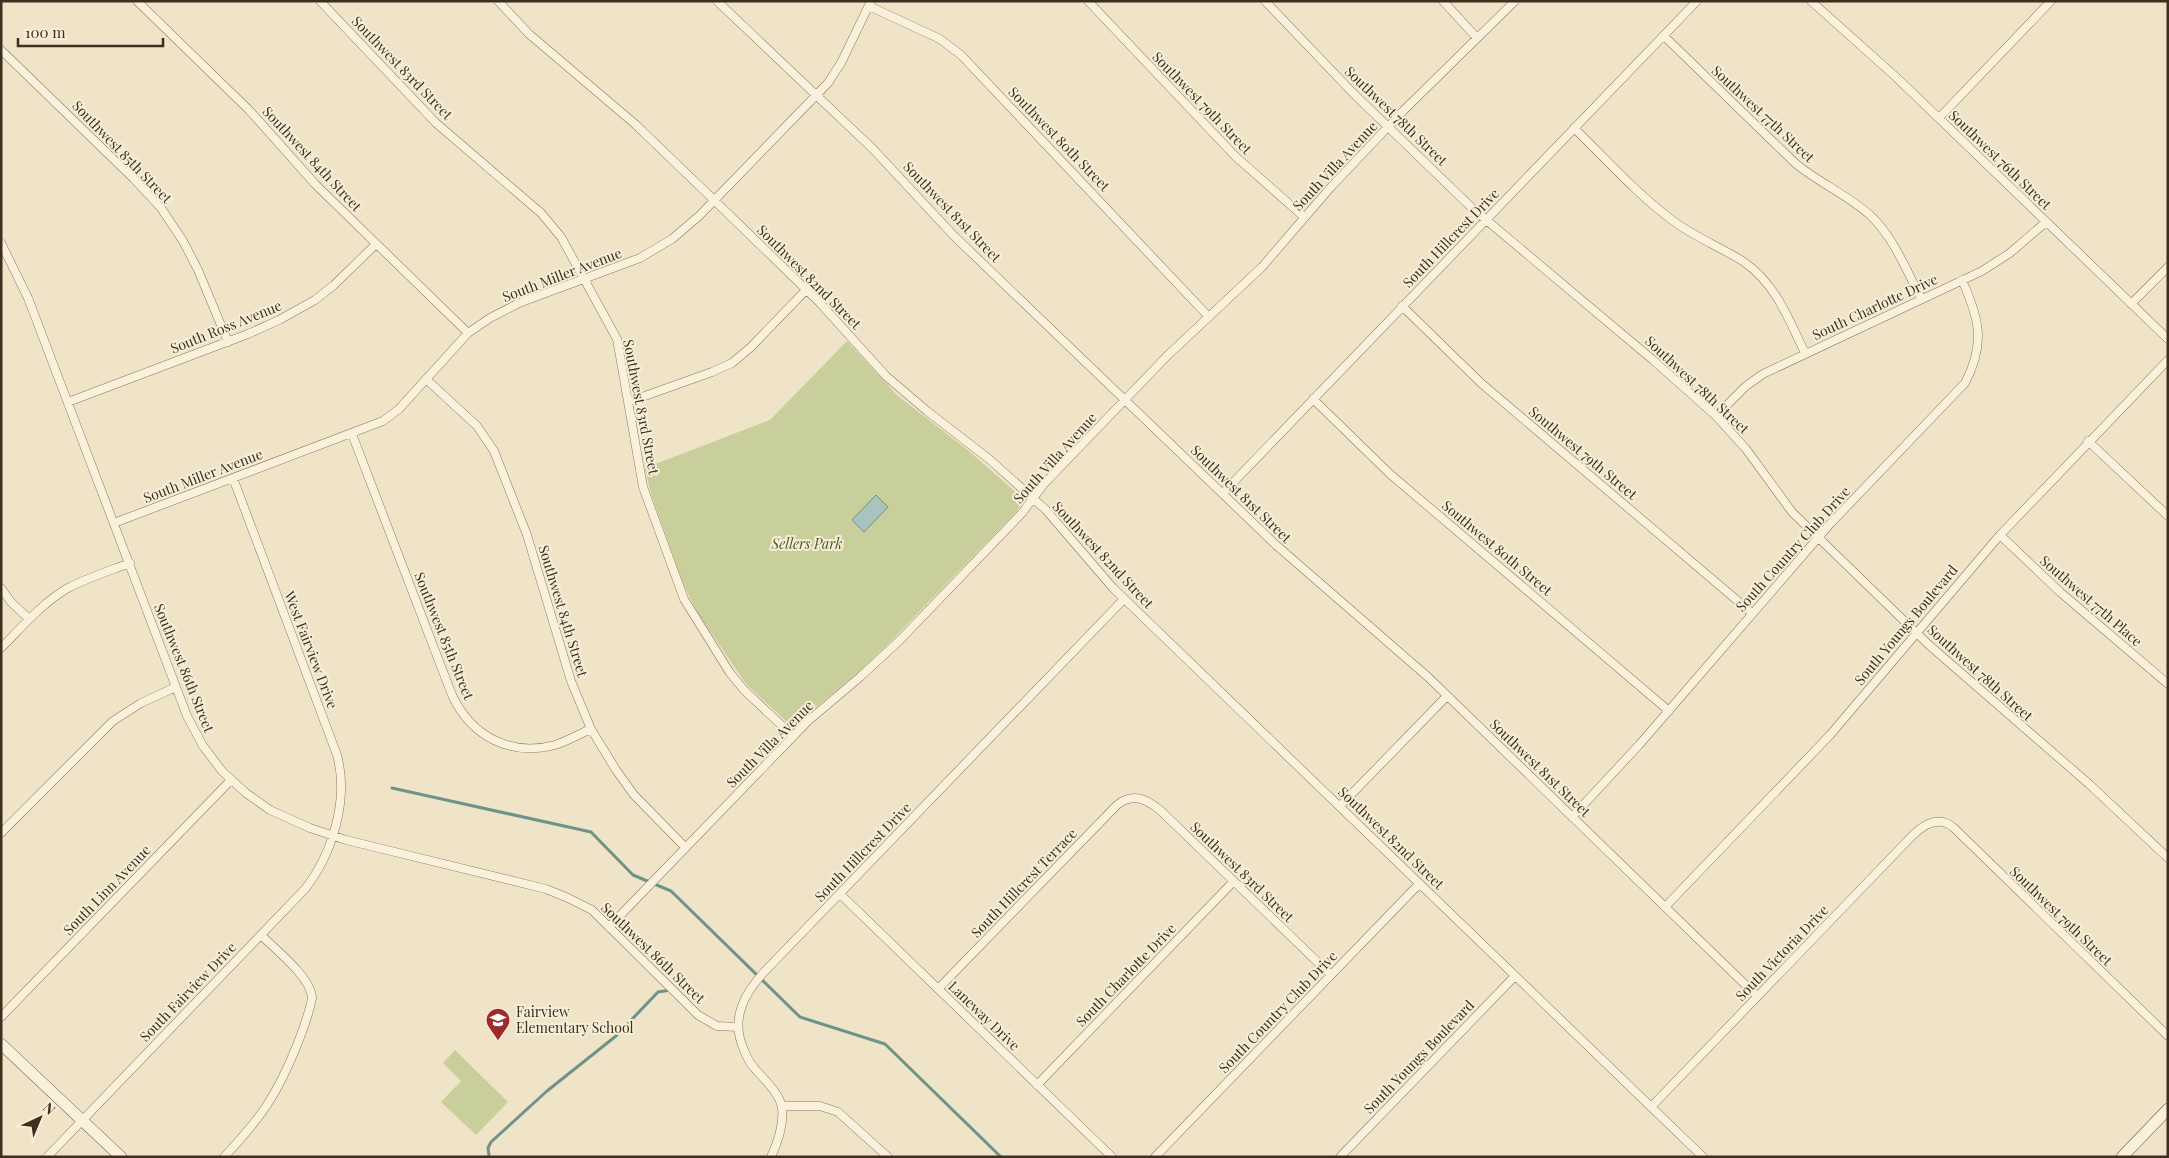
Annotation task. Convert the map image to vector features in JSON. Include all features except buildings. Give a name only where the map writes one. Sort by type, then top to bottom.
[{"type":"main road","points":[[1,1044],[121,1157]]},
{"type":"main road","points":[[2122,1157],[2168,1109]]},
{"type":"street","name":"Southwest 84th Street","points":[[137,1],[249,110],[316,185],[468,333]]},
{"type":"street","name":"Southwest 83rd Street","points":[[320,1],[436,123],[545,217],[561,237],[617,339],[643,487],[684,600],[730,674],[744,690],[793,736]]},
{"type":"street","name":"Southwest 82nd Street","points":[[498,1],[530,34],[634,124],[714,200],[807,290],[886,376],[927,411],[982,453],[1033,498],[1057,522],[1107,582],[1703,1157]]},
{"type":"street","name":"Southwest 81st Street","points":[[717,1],[890,166],[972,253],[1223,494],[1309,575],[1395,647],[1757,996]]},
{"type":"street","name":"Southwest 79th Street","points":[[1088,1],[1235,156],[1304,218]]},
{"type":"street","name":"Southwest 78th Street","points":[[1266,1],[1388,127],[1486,220],[1660,366],[1716,416],[1746,449],[1785,504],[1958,672],[2114,808],[2168,858]]},
{"type":"street","points":[[1443,1],[1477,38]]},
{"type":"street","name":"South Villa Avenue","points":[[609,927],[812,717],[860,678],[893,647],[1022,513],[1043,485],[1125,400],[1262,267],[1304,218],[1388,127],[1515,1]]},
{"type":"street","name":"South Hillcrest Drive","points":[[1223,494],[1312,399],[1697,1]]},
{"type":"street","name":"Southwest 76th Street","points":[[1811,1],[1896,77],[2168,340]]},
{"type":"street","points":[[1938,118],[2051,1]]},
{"type":"street","name":"South Miller Avenue","points":[[114,523],[352,434],[390,417],[468,333],[519,303],[640,258],[660,248],[683,231],[816,96],[839,67],[870,4]]},
{"type":"street","name":"Southwest 80th Street","points":[[870,4],[940,39],[961,55],[1209,317]]},
{"type":"street","name":"Southwest 77th Street","points":[[1664,36],[1795,163],[1871,216],[1892,243],[1921,298]]},
{"type":"street","name":"Southwest 85th Street","points":[[1,50],[134,179],[160,208],[179,236],[198,270],[228,342]]},
{"type":"street","points":[[1574,128],[1662,213],[1685,229],[1745,263],[1760,275],[1781,303],[1804,354]]},
{"type":"street","name":"South Charlotte Drive","points":[[1716,416],[1753,380],[2000,260],[2046,222]]},
{"type":"street","name":"Southwest 86th Street","points":[[1,243],[20,278],[187,716],[203,746],[231,780],[246,793],[276,813],[310,828],[391,852],[546,889],[592,910],[705,1020],[717,1026],[737,1027]]},
{"type":"street","name":"South Ross Avenue","points":[[68,402],[228,342],[279,320],[315,300],[347,274],[376,244]]},
{"type":"street","points":[[2131,304],[2168,267]]},
{"type":"street","name":"South Country Club Drive","points":[[1572,817],[1629,757],[1818,537],[1965,382],[1977,354],[1979,333],[1973,307],[1962,280]]},
{"type":"street","points":[[628,402],[712,372],[732,362],[751,347],[807,290]]},
{"type":"street","name":"Southwest 79th Street","points":[[1402,306],[1481,383],[1752,614]]},
{"type":"street","name":"South Youngs Boulevard","points":[[1665,907],[1819,747],[2000,535],[2088,441],[2168,360]]},
{"type":"street","name":"Southwest 84th Street","points":[[426,379],[477,426],[499,460],[532,552],[571,680],[591,729],[616,770],[634,794],[685,847]]},
{"type":"street","name":"Southwest 80th Street","points":[[1312,399],[1390,474],[1668,711]]},
{"type":"street","name":"Southwest 85th Street","points":[[352,434],[452,695],[465,718],[484,735],[500,743],[518,748],[537,748],[553,745],[591,729]]},
{"type":"street","points":[[2088,441],[2168,516]]},
{"type":"street","name":"West Fairview Drive","points":[[233,478],[337,755],[341,776],[340,805],[332,835]]},
{"type":"street","name":"Southwest 77th Place","points":[[2000,535],[2060,592],[2168,684]]},
{"type":"street","points":[[1,648],[29,619],[68,588],[130,563]]},
{"type":"street","points":[[1,588],[11,602],[29,619]]},
{"type":"street","name":"South Hillcrest Drive","points":[[737,1027],[740,1008],[749,990],[766,970],[1124,598]]},
{"type":"street","points":[[1,833],[113,721],[142,703],[176,687]]},
{"type":"street","points":[[1340,806],[1447,696]]},
{"type":"street","name":"South Linn Avenue","points":[[1,1017],[231,780]]},
{"type":"street","name":"Southwest 83rd Street","points":[[1130,798],[1140,798],[1153,804],[1330,975]]},
{"type":"street","name":"South Hillcrest Terrace","points":[[938,989],[1108,814],[1121,802],[1130,798]]},
{"type":"street","name":"Southwest 79th Street","points":[[1934,822],[1947,824],[1954,828],[2168,1036]]},
{"type":"street","name":"South Victoria Drive","points":[[1651,1107],[1912,836],[1927,824],[1934,822]]},
{"type":"street","name":"South Fairview Drive","points":[[48,1157],[82,1119],[311,881],[332,835]]},
{"type":"street","name":"South Charlotte Drive","points":[[1037,1085],[1233,882]]},
{"type":"street","name":"South Country Club Drive","points":[[1155,1157],[1419,884]]},
{"type":"street","name":"Laneway Drive","points":[[840,894],[1112,1157]]},
{"type":"street","points":[[224,1157],[260,1117],[273,1098],[283,1079],[312,998],[312,991],[305,979],[261,935]]},
{"type":"street","name":"South Youngs Boulevard","points":[[1340,1157],[1515,976]]},
{"type":"street","points":[[737,1027],[749,1061],[769,1084],[782,1106],[780,1131],[771,1157]]},
{"type":"street","points":[[782,1106],[820,1106],[838,1112],[888,1157]]},
{"type":"green space","name":"Sellers Park","points":[[847,341],[897,395],[970,452],[1019,495],[1021,502],[1017,511],[862,669],[798,722],[788,723],[746,684],[699,615],[684,586],[650,491],[645,468],[770,420]]},
{"type":"green space","points":[[455,1050],[508,1102],[476,1135],[441,1102],[461,1081],[443,1063]]},
{"type":"water","points":[[876,495],[888,507],[864,532],[852,520]]},
{"type":"waterway","points":[[392,788],[591,832],[633,875],[671,891],[800,1017],[885,1044],[1001,1157]]},
{"type":"waterway","points":[[489,1155],[488,1148],[491,1142],[547,1091],[616,1036],[658,992],[671,990]]},
{"type":"place","name":"Fairview Elementary School","points":[[498,1041]]}]
